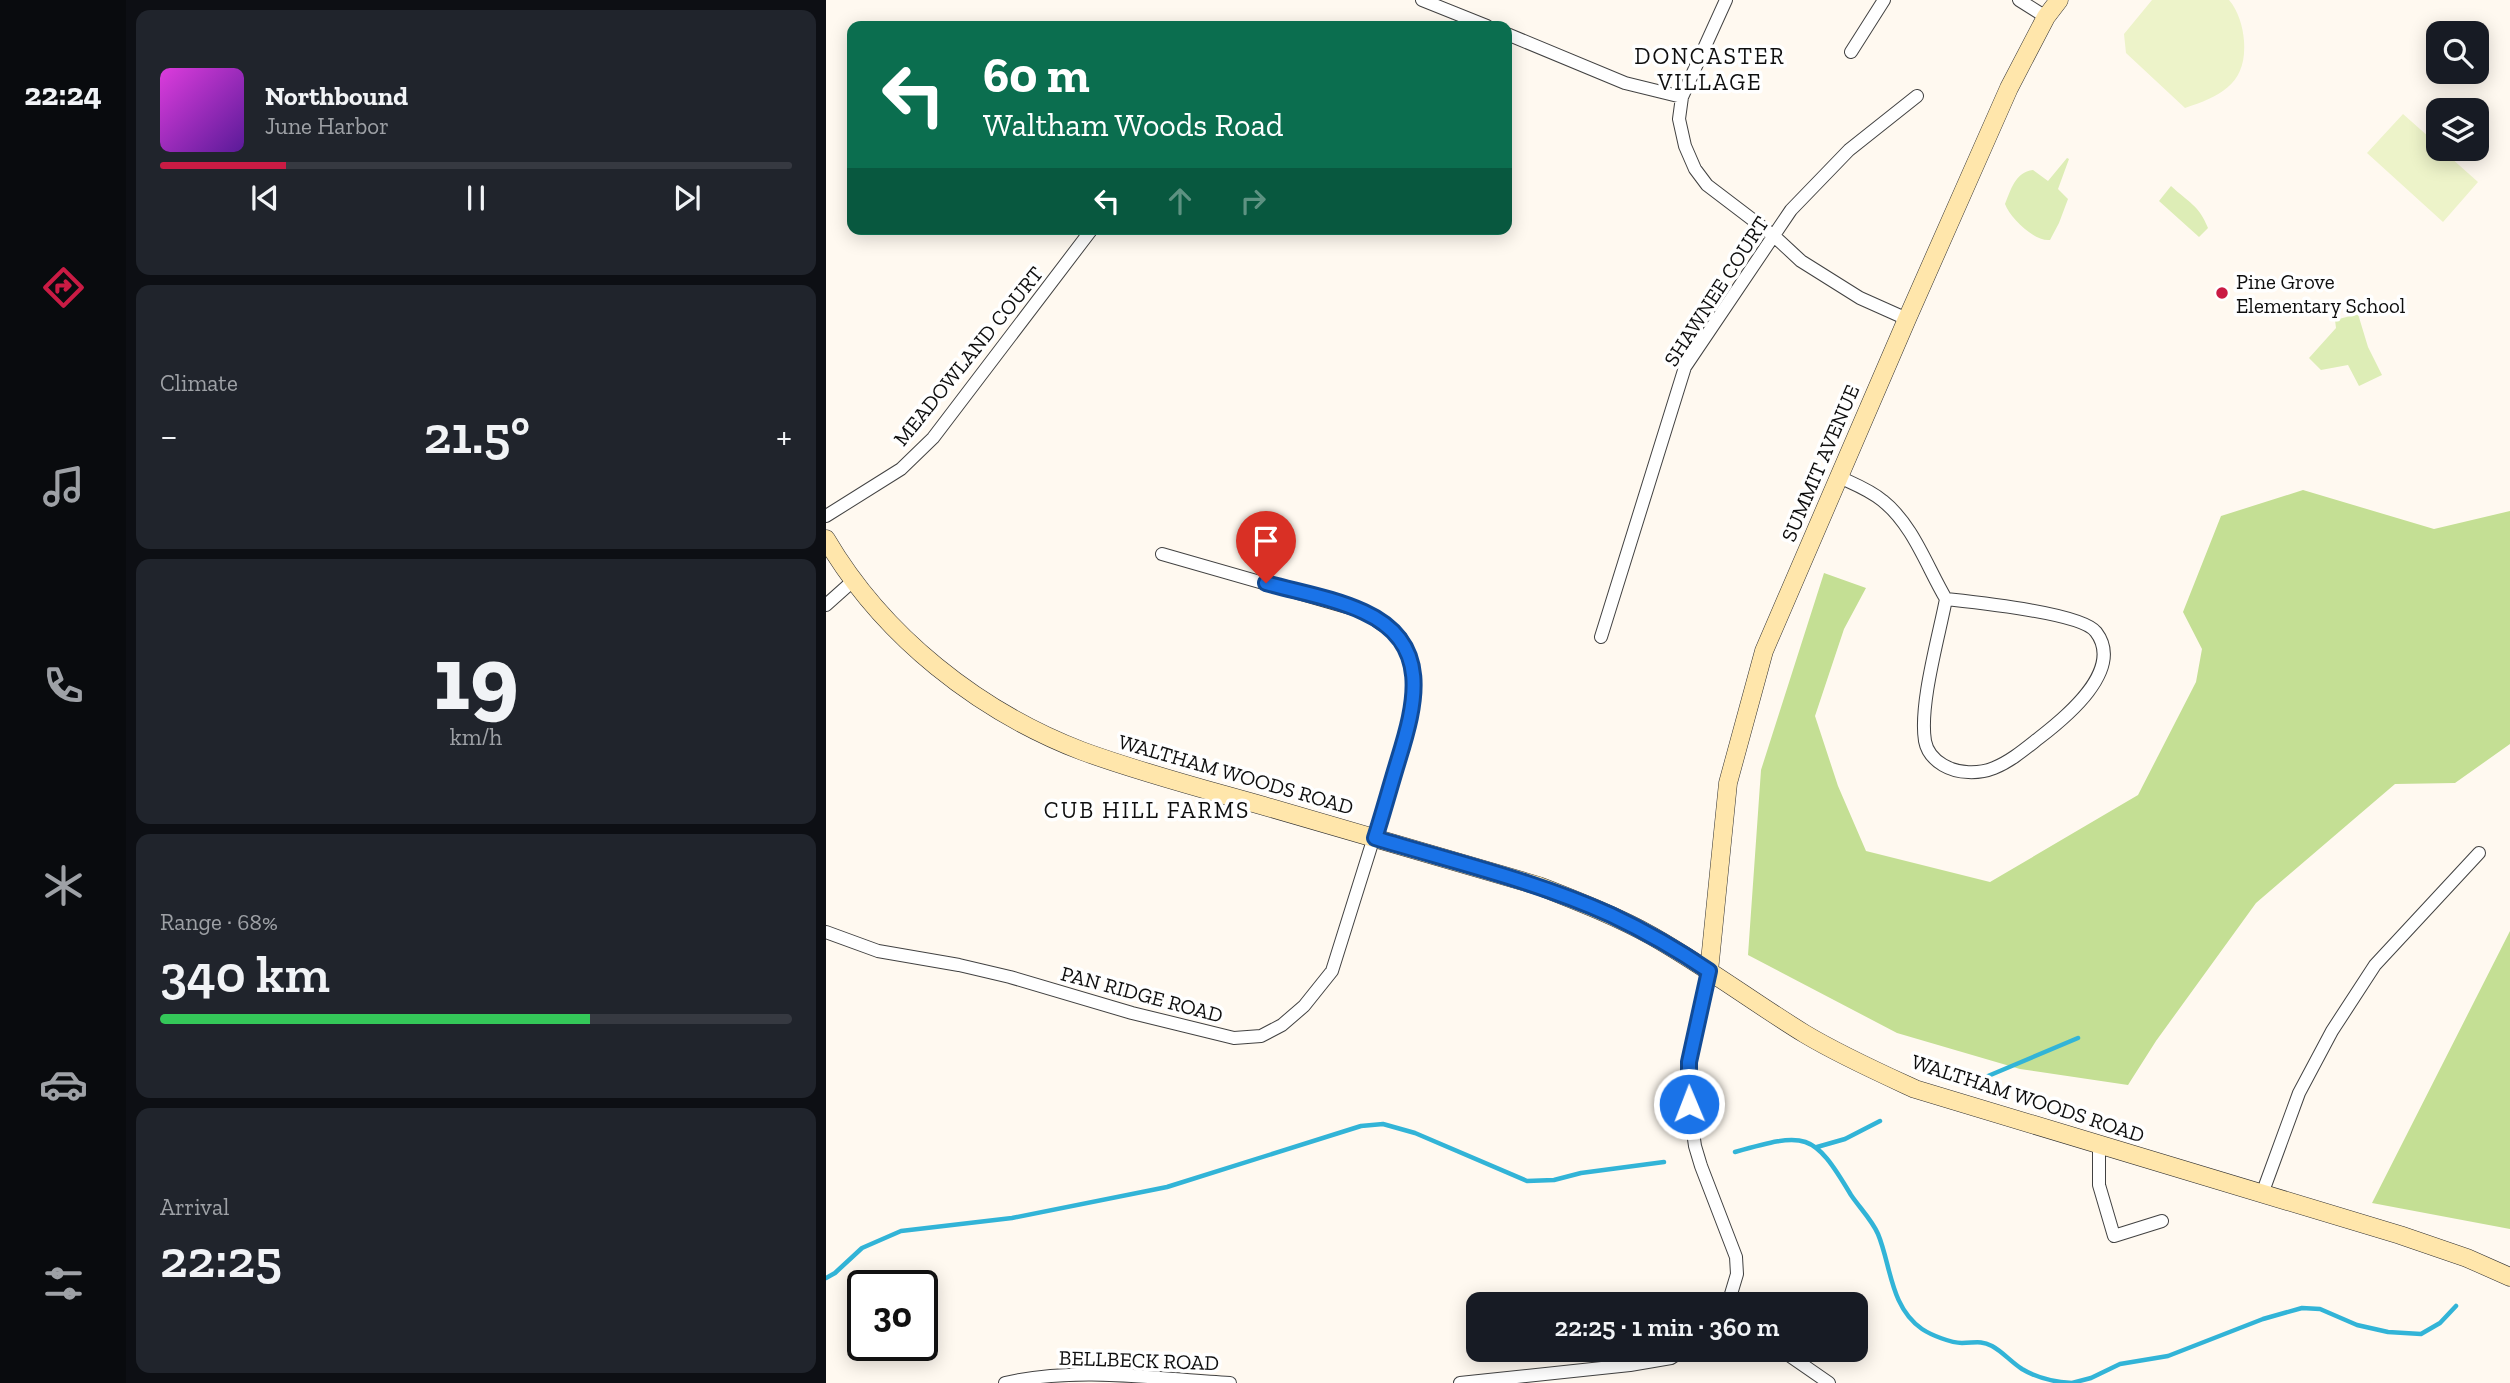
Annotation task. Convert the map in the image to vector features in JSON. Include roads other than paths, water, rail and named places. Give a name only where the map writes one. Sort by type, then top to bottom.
[{"type":"street","points":[[1422,0],[1475,21]]},
{"type":"street","points":[[1726,0],[1682,97],[1679,119],[1685,146],[1695,169],[1707,185],[1774,236],[1801,261],[1860,298],[1907,319]]},
{"type":"street","points":[[1851,52],[1884,0]]},
{"type":"street","points":[[2019,0],[2046,17]]},
{"type":"street","name":"SUMMIT AVENUE","points":[[1709,971],[1728,783],[1764,651],[2010,88],[2046,17],[2059,0]]},
{"type":"street","points":[[1512,36],[1625,83],[1682,97]]},
{"type":"street","name":"SHAWNEE COURT","points":[[1601,636],[1685,367],[1791,210],[1849,150],[1917,96]]},
{"type":"street","name":"MEADOWLAND COURT","points":[[826,516],[901,469],[933,438],[1087,235]]},
{"type":"street","points":[[1839,477],[1872,493],[1893,511],[1917,545],[1946,599],[1926,699],[1925,744],[1932,758],[1947,768],[1969,773],[1992,769],[2011,760],[2070,714],[2083,699],[2102,664],[2103,645],[2094,629],[2070,619],[1946,599]]},
{"type":"street","name":"WALTHAM WOODS ROAD","points":[[826,539],[853,580],[878,610],[929,661],[1000,712],[1040,733],[1124,766],[1375,838],[1579,901],[1650,934],[1807,1035],[1915,1089],[2424,1243],[2510,1277]]},
{"type":"street","name":"PAN RIDGE ROAD","points":[[826,932],[878,951],[1010,977],[1132,1013],[1234,1038],[1261,1036],[1282,1026],[1304,1006],[1332,971],[1405,738],[1414,698],[1413,669],[1408,651],[1401,638],[1364,612],[1162,554]]},
{"type":"street","points":[[826,605],[853,580]]},
{"type":"street","points":[[2262,1194],[2299,1093],[2332,1031],[2375,965],[2479,853]]},
{"type":"street","points":[[1709,971],[1689,1062],[1689,1104],[1701,1166],[1736,1257],[1737,1273],[1731,1292]]},
{"type":"street","points":[[2099,1145],[2099,1185],[2115,1236],[2162,1221]]},
{"type":"street","points":[[1460,1383],[1648,1362]]},
{"type":"street","points":[[1797,1362],[1820,1380]]},
{"type":"street","name":"BELLBECK ROAD","points":[[1005,1383],[1037,1376],[1086,1375],[1230,1383]]},
{"type":"waterway","points":[[1988,1076],[2078,1038]]},
{"type":"waterway","points":[[1817,1147],[1845,1139],[1880,1121]]},
{"type":"waterway","points":[[826,1278],[862,1248],[901,1231],[1012,1218],[1167,1187],[1361,1126],[1383,1124],[1415,1133],[1527,1181],[1554,1180],[1581,1173],[1664,1162]]},
{"type":"waterway","points":[[1735,1152],[1793,1140],[1816,1148],[1827,1158],[1875,1229],[1897,1297],[1911,1320],[1922,1329],[1947,1340],[1962,1343],[1981,1342],[1992,1346],[2034,1375],[2052,1381],[2072,1383]]},
{"type":"waterway","points":[[2072,1383],[2091,1378],[2120,1364],[2168,1356],[2263,1319],[2302,1308],[2320,1309],[2357,1325],[2388,1332],[2421,1334],[2440,1323],[2456,1306]]},
{"type":"place","name":"Pine Grove Elementary School","points":[[2222,293]]},
{"type":"district","name":"DONCASTER VILLAGE","points":[[1710,69]]},
{"type":"district","name":"CUB HILL FARMS","points":[[1147,810]]}]
